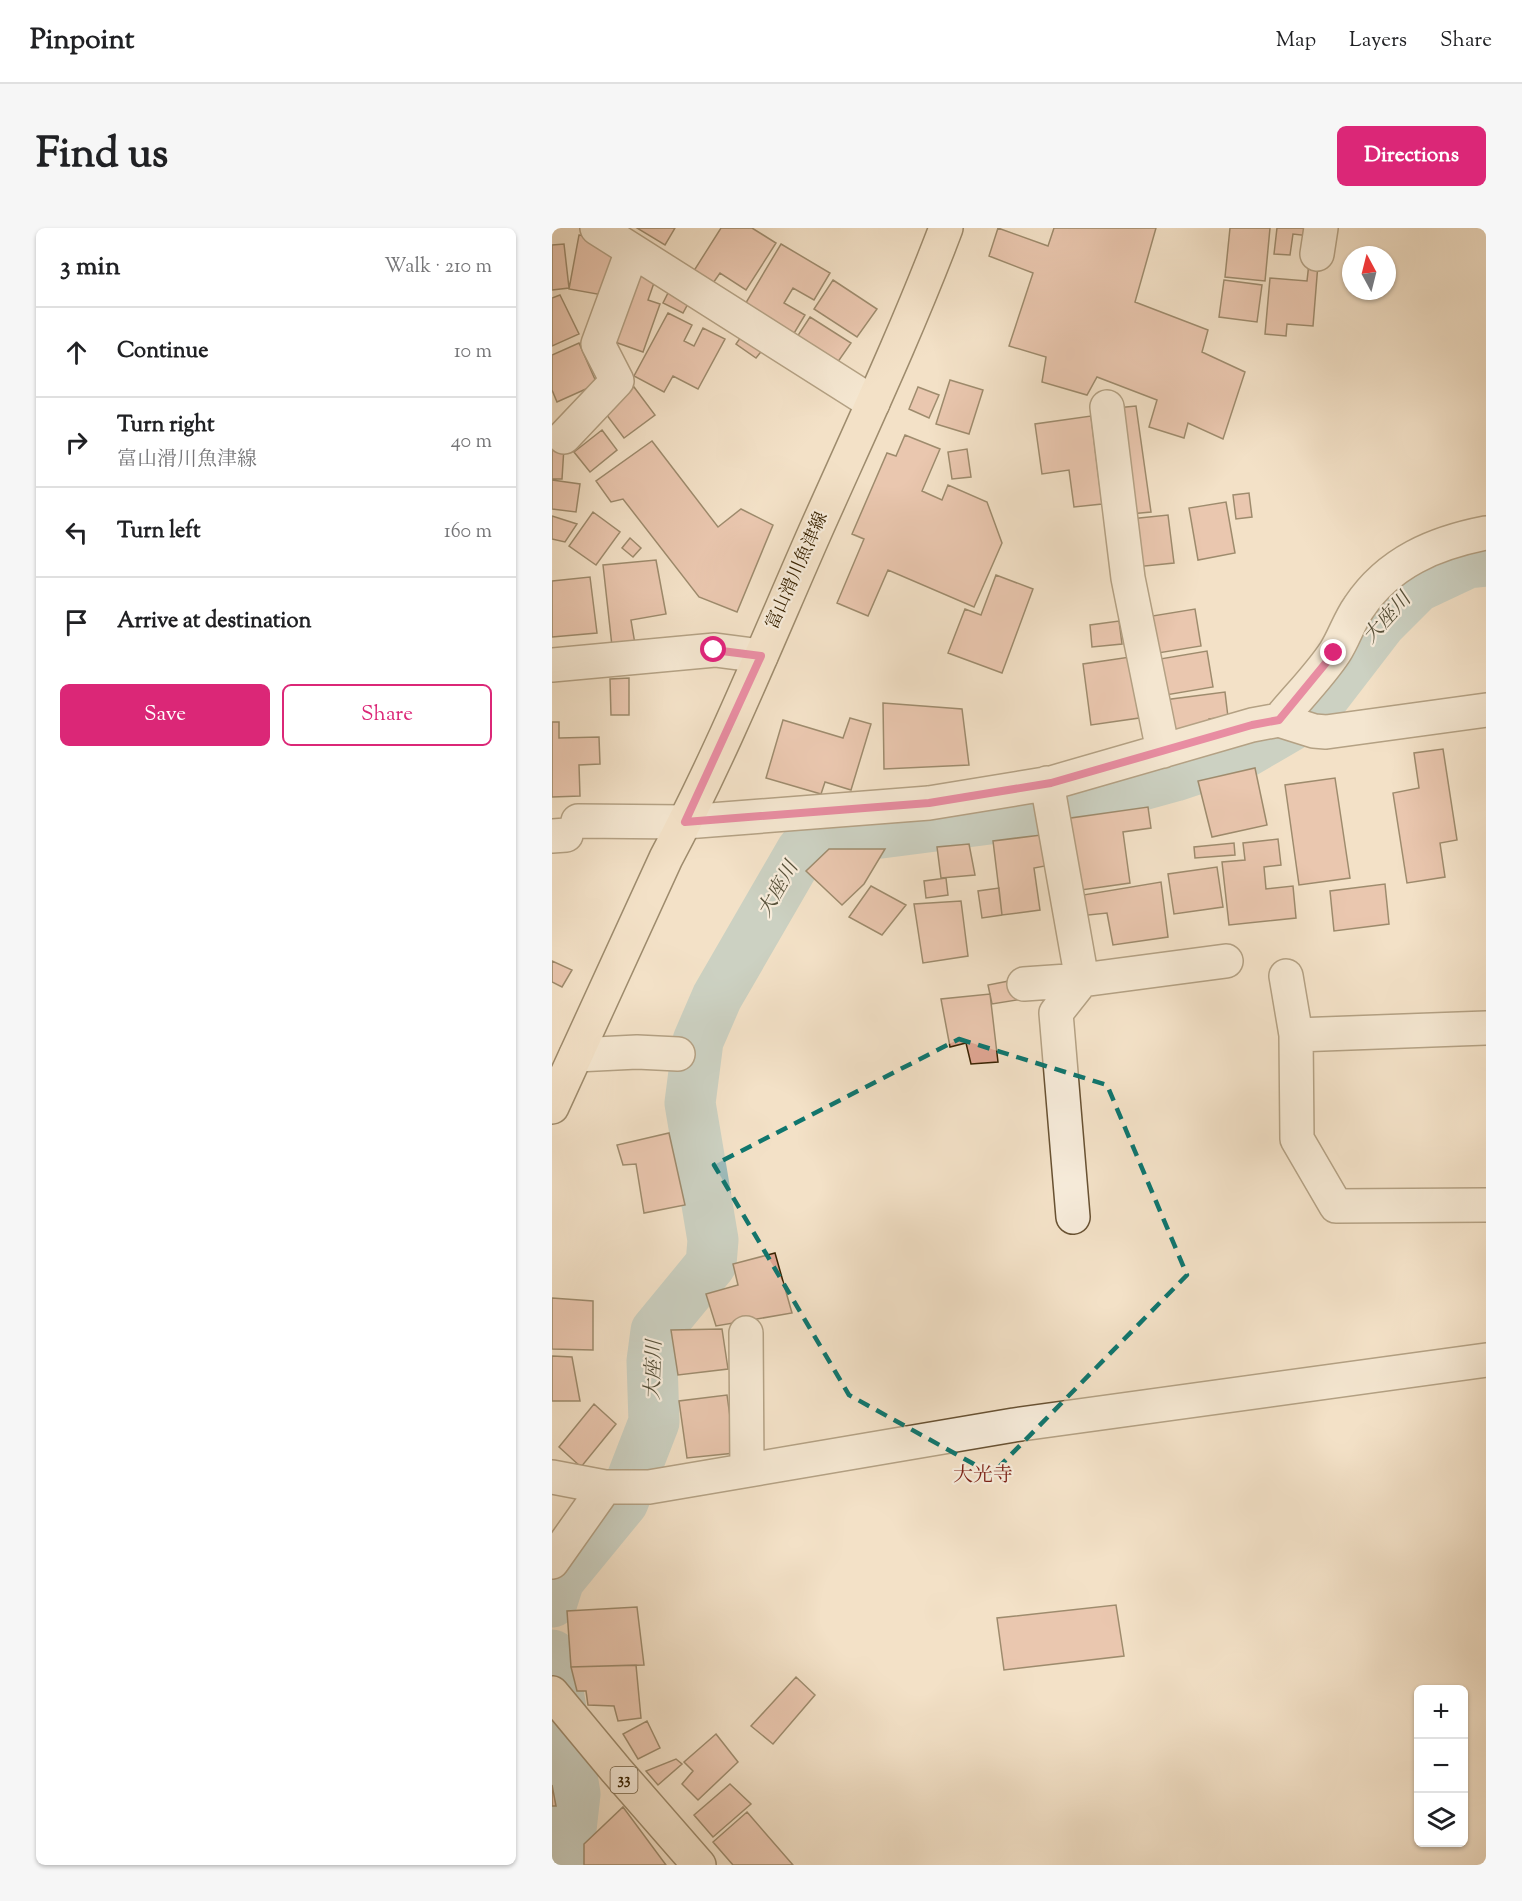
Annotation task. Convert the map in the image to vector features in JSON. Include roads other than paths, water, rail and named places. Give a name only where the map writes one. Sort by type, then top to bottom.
[{"type":"main road","name":"富山滑川魚津線","points":[[552,1107],[761,656],[873,403],[946,228]]},
{"type":"main road","name":"33","points":[[552,1693],[699,1865]]},
{"type":"street","points":[[597,228],[873,403]]},
{"type":"street","points":[[564,437],[617,381],[598,344],[632,251]]},
{"type":"street","points":[[1107,407],[1128,578],[1163,751]]},
{"type":"street","points":[[1279,720],[1334,653],[1358,608],[1380,580],[1411,558],[1442,544],[1486,533]]},
{"type":"street","points":[[552,665],[714,650],[761,656]]},
{"type":"street","points":[[565,831],[929,803],[1047,783],[1252,725],[1279,720],[1314,731],[1326,732],[1486,711]]},
{"type":"street","points":[[1047,783],[1082,980],[1056,1013],[1072,1217]]},
{"type":"street","points":[[1024,984],[1082,980],[1226,961]]},
{"type":"street","points":[[1286,976],[1296,1035],[1297,1139],[1336,1206],[1486,1205]]},
{"type":"street","points":[[1296,1035],[1486,1028]]},
{"type":"street","points":[[576,1055],[637,1052],[678,1054]]},
{"type":"street","points":[[746,1334],[747,1470]]},
{"type":"street","points":[[552,1477],[605,1487],[649,1487],[1014,1425],[1486,1360]]},
{"type":"street","points":[[552,1562],[605,1487]]},
{"type":"waterway","name":"大座川","points":[[552,1602],[559,1580],[623,1502],[654,1422],[652,1361],[656,1331],[711,1264],[713,1240],[690,1103],[698,1041],[717,997],[802,850],[825,836],[881,833],[1005,817],[1128,789],[1244,753],[1311,714],[1381,623],[1417,587],[1468,563],[1486,561]]},
{"type":"waterway","name":"大座川","points":[[552,1655],[575,1794],[567,1865]]},
{"type":"district","name":"大光寺","points":[[983,1476]]}]
